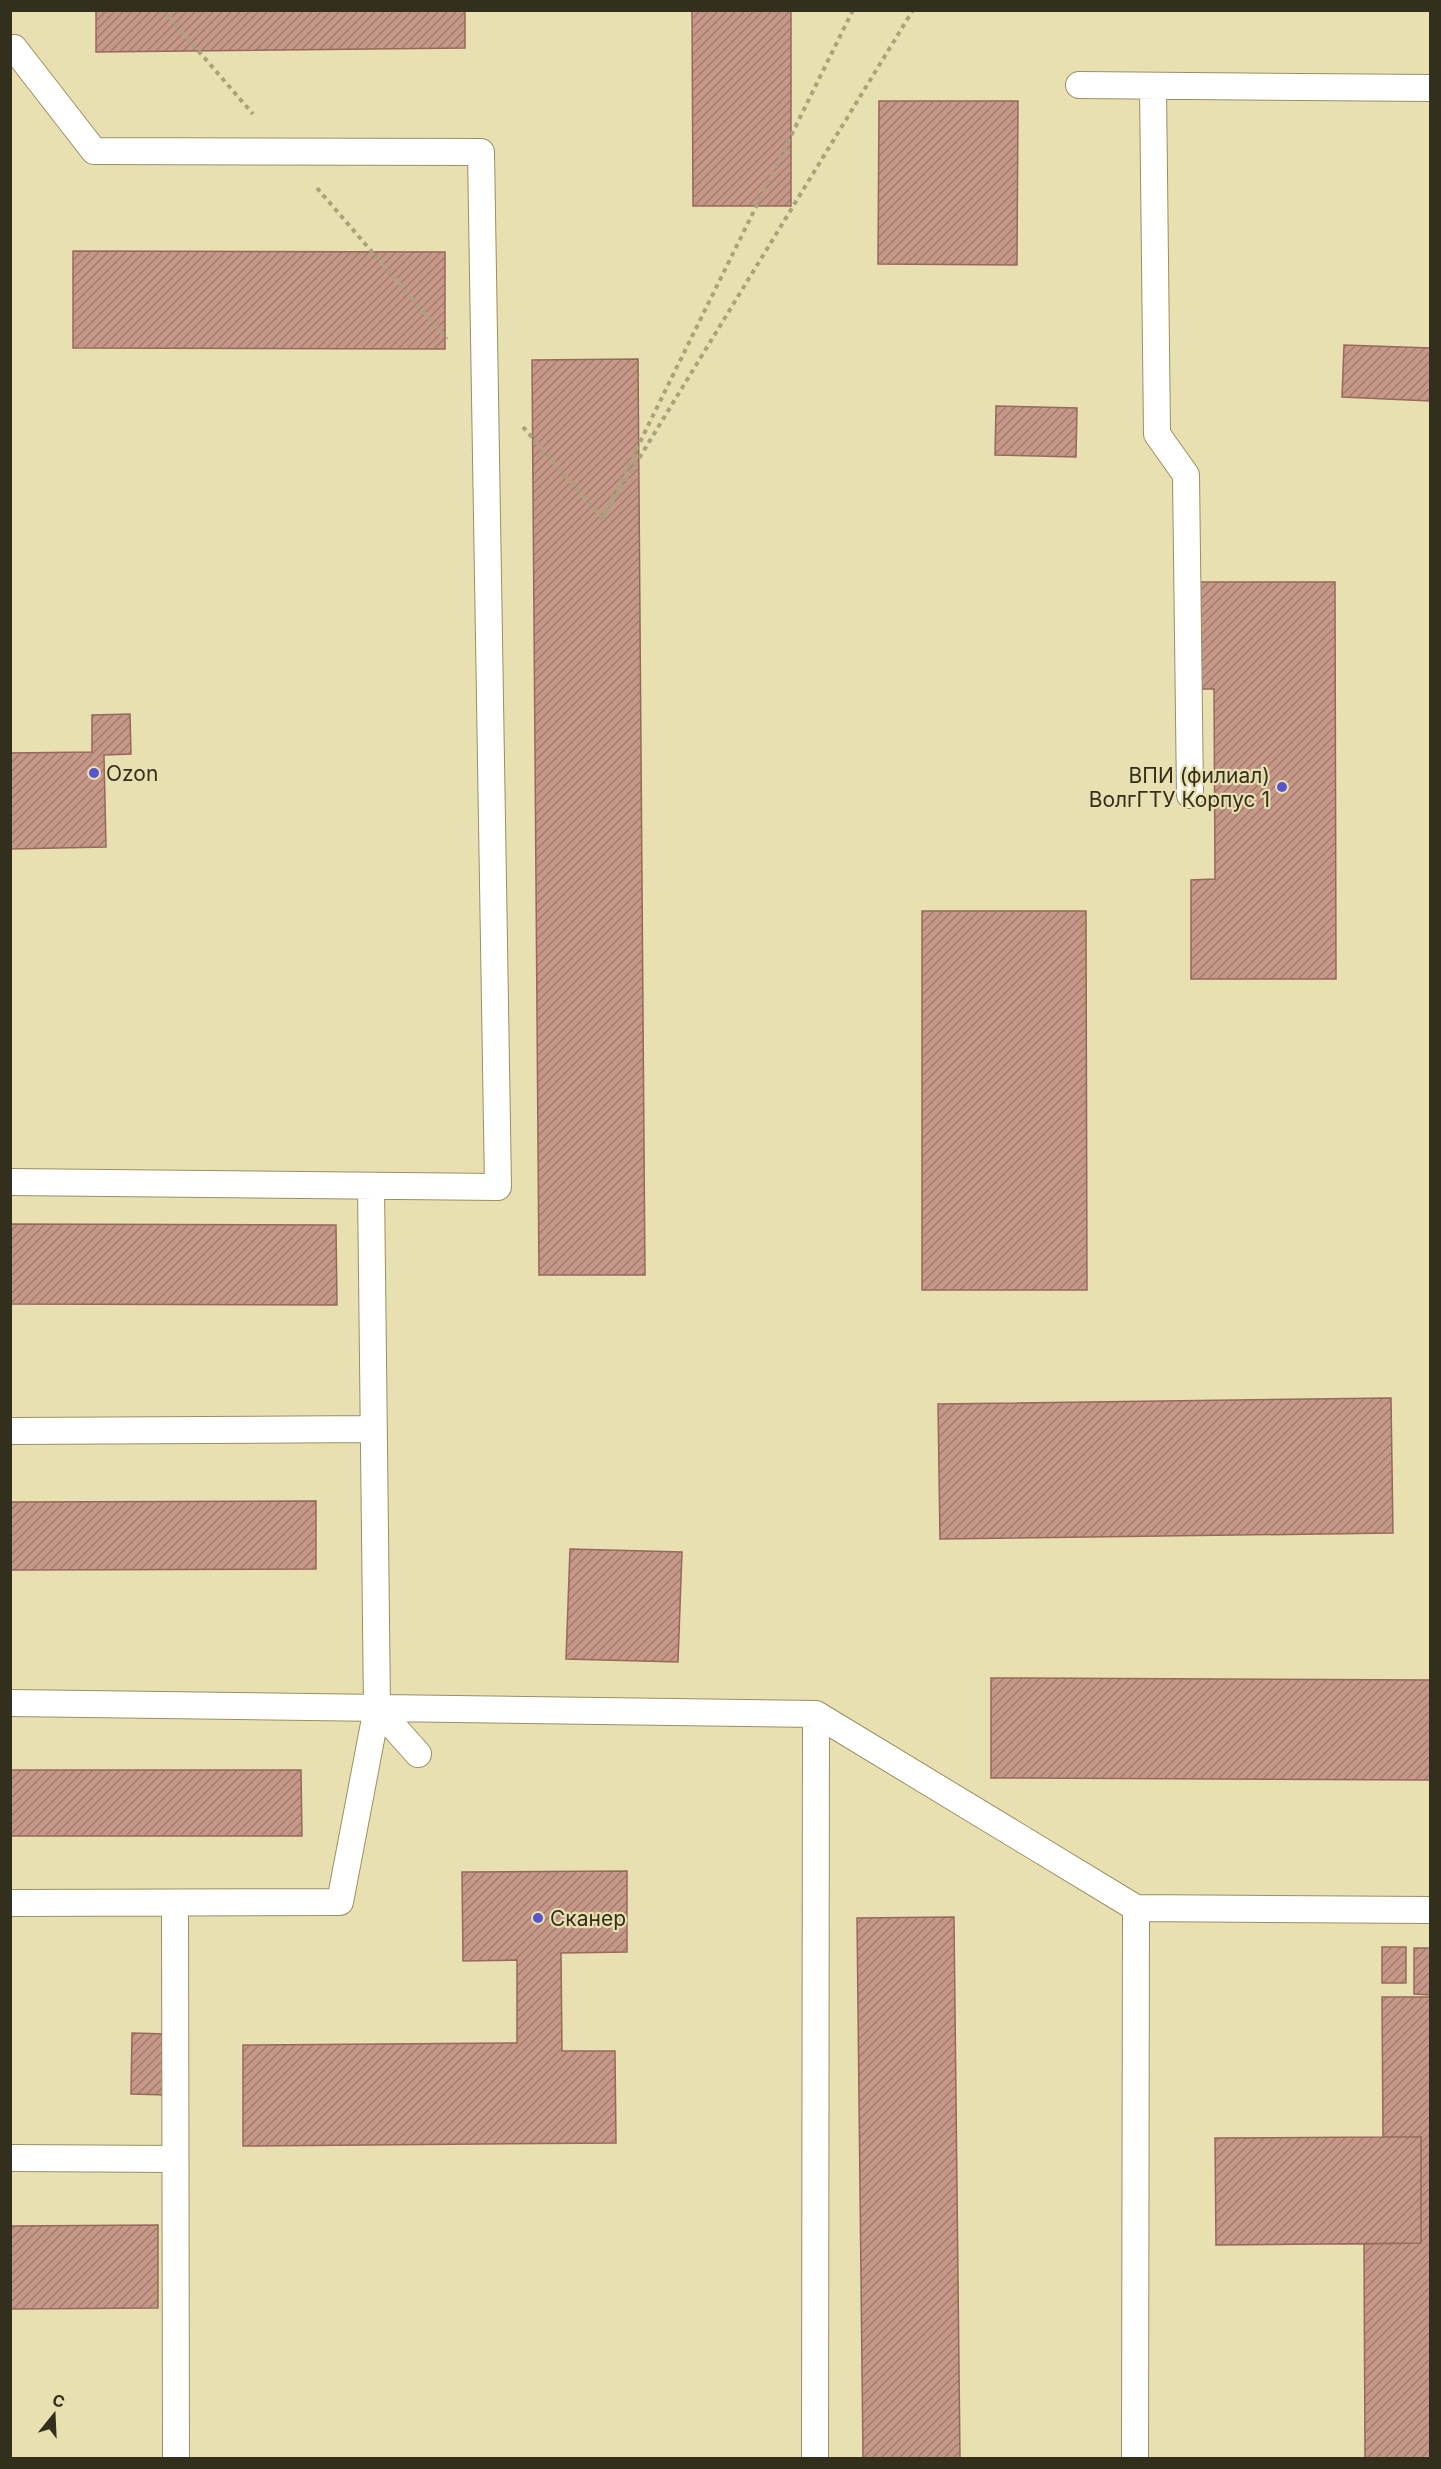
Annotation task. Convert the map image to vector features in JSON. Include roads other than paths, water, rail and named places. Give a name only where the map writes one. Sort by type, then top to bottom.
[{"type":"lane","points":[[10,48],[14,48],[94,151],[481,152],[498,1187],[10,1182]]},
{"type":"lane","points":[[1079,85],[1153,88],[1431,88]]},
{"type":"lane","points":[[1153,88],[1157,434],[1186,475],[1190,795]]},
{"type":"lane","points":[[10,1903],[340,1902],[377,1708],[371,1186]]},
{"type":"lane","points":[[10,1431],[374,1429]]},
{"type":"lane","points":[[10,1703],[816,1714],[1136,1908],[1431,1910]]},
{"type":"lane","points":[[377,1708],[418,1754]]},
{"type":"lane","points":[[815,2458],[816,1714]]},
{"type":"lane","points":[[175,1903],[176,2458]]},
{"type":"lane","points":[[1135,2458],[1136,1908]]},
{"type":"lane","points":[[10,2158],[175,2159]]},
{"type":"place","name":"Ozon","points":[[94,773]]},
{"type":"place","name":"ВПИ (филиал) ВолгГТУ Корпус 1","points":[[1282,787]]},
{"type":"place","name":"Сканер","points":[[538,1918]]}]
